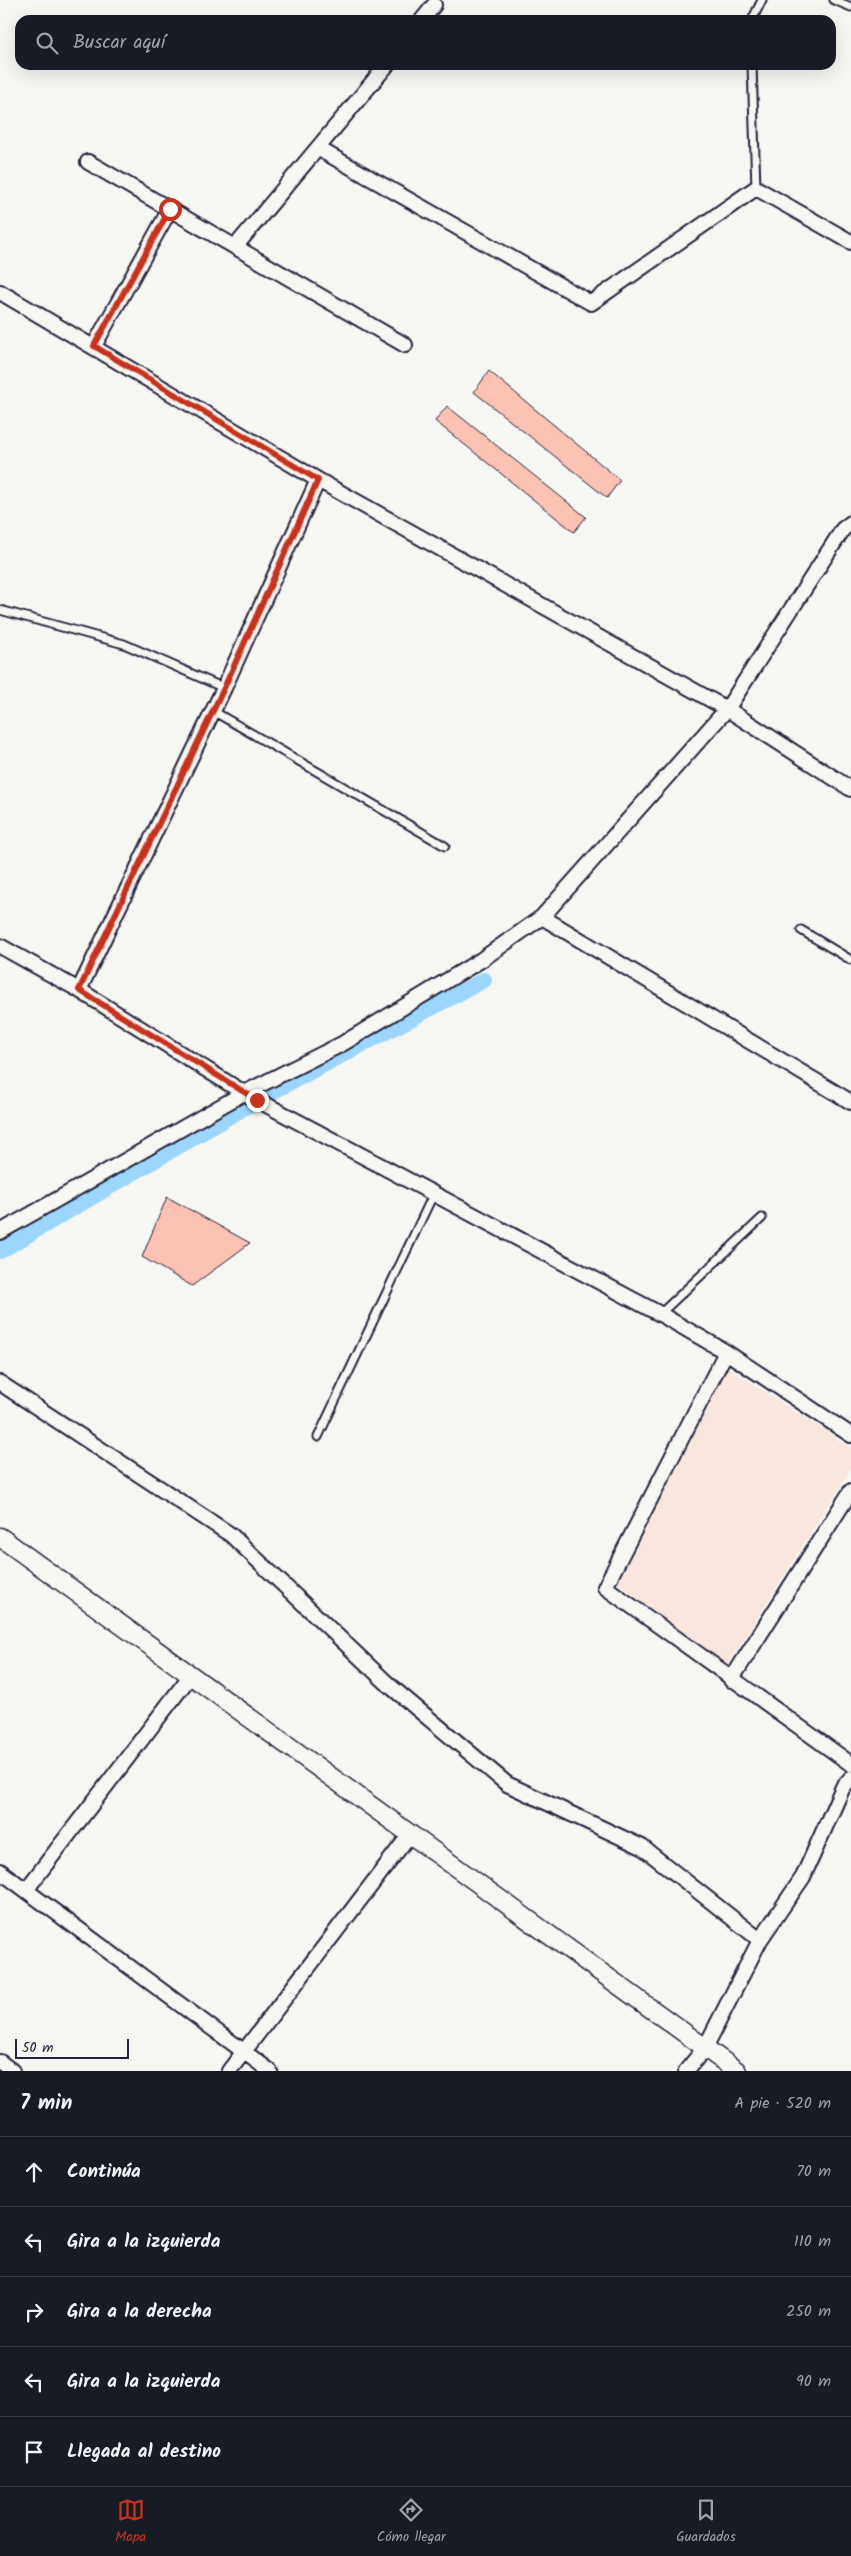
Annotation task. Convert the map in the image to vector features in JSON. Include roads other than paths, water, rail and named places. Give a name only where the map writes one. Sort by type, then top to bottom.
[{"type":"street","points":[[426,15],[434,5]]},
{"type":"street","points":[[235,247],[319,149],[383,70]]},
{"type":"street","points":[[319,149],[591,303],[756,188],[851,242]]},
{"type":"street","points":[[88,162],[405,345]]},
{"type":"street","points":[[94,346],[170,209]]},
{"type":"street","points":[[0,292],[318,480],[727,709],[851,789]]},
{"type":"street","points":[[79,990],[224,688],[318,480]]},
{"type":"street","points":[[0,1232],[244,1093],[350,1039],[481,960],[542,917],[727,709],[843,529],[851,523]]},
{"type":"street","points":[[542,917],[851,1102]]},
{"type":"street","points":[[0,946],[79,990],[244,1093],[433,1195],[615,1288],[726,1352],[851,1435]]},
{"type":"street","points":[[726,1352],[606,1587],[731,1680],[851,1764]]},
{"type":"street","points":[[0,1383],[231,1534],[390,1685],[507,1784],[642,1847],[760,1940]]},
{"type":"street","points":[[731,1680],[851,1491]]},
{"type":"street","points":[[0,1537],[737,2071]]},
{"type":"street","points":[[26,1890],[191,1675]]},
{"type":"street","points":[[686,2071],[705,2048],[760,1940],[803,1877],[843,1787],[851,1778]]},
{"type":"street","points":[[229,2071],[410,1833]]},
{"type":"street","points":[[0,1871],[270,2071]]},
{"type":"street","points":[[0,2062],[12,2071]]},
{"type":"lane","points":[[754,15],[762,0]]},
{"type":"lane","points":[[834,0],[851,7]]},
{"type":"lane","points":[[752,70],[756,188]]},
{"type":"lane","points":[[0,610],[124,644],[224,688]]},
{"type":"lane","points":[[212,711],[445,846]]},
{"type":"lane","points":[[801,930],[851,960]]},
{"type":"lane","points":[[318,1437],[433,1195]]},
{"type":"lane","points":[[660,1314],[762,1218]]},
{"type":"waterway","points":[[0,1251],[257,1100],[484,980]]}]
